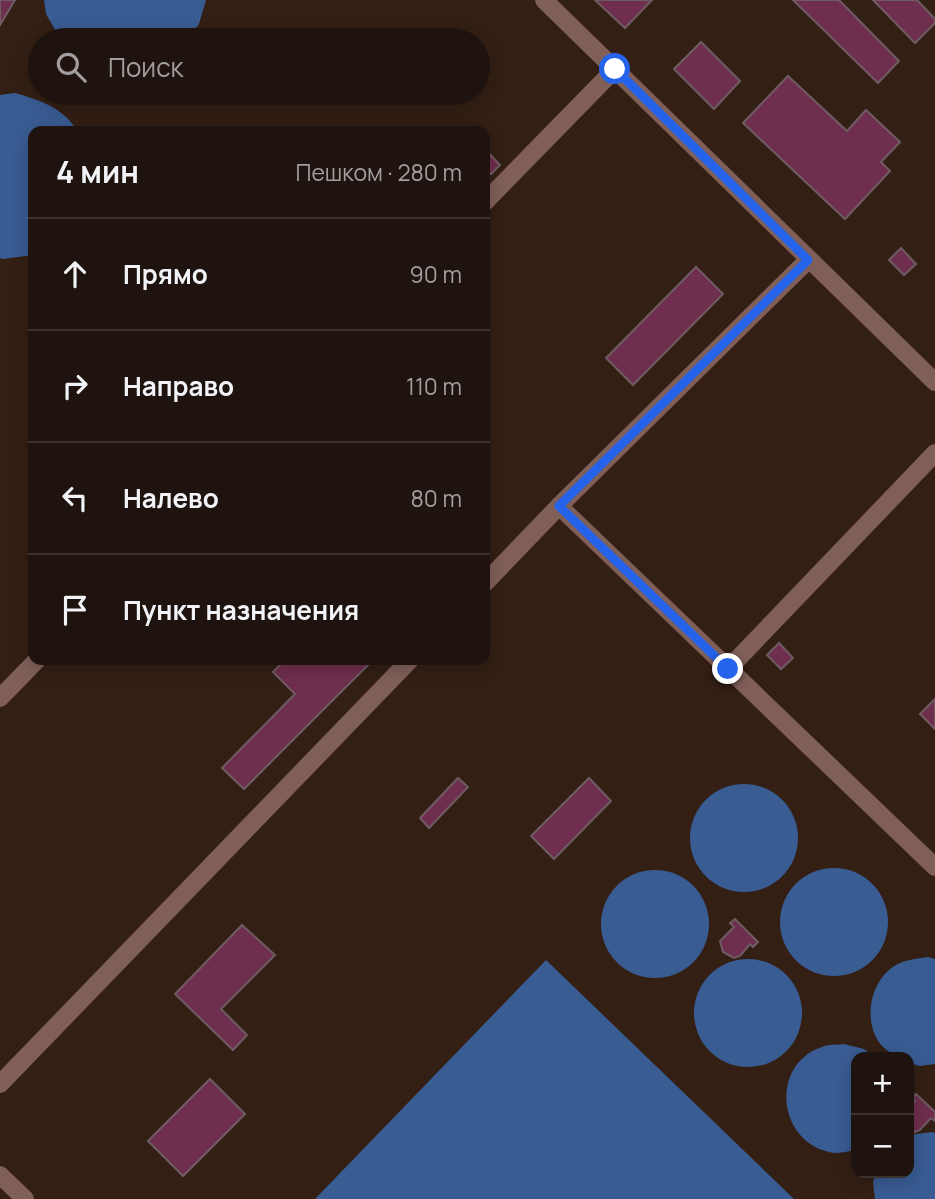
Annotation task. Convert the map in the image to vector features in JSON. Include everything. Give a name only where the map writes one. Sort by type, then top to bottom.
[{"type":"lane","points":[[544,0],[935,382]]},
{"type":"lane","points":[[490,197],[615,69]]},
{"type":"lane","points":[[490,578],[808,260]]},
{"type":"lane","points":[[728,669],[935,453]]},
{"type":"lane","points":[[559,506],[935,867]]},
{"type":"lane","points":[[0,680],[31,665]]},
{"type":"lane","points":[[0,698],[32,665]]},
{"type":"lane","points":[[0,1084],[405,665]]},
{"type":"lane","points":[[0,1175],[25,1199]]},
{"type":"shaded area","points":[[0,0],[935,0],[935,1199],[0,1199]]},
{"type":"water","points":[[44,0],[206,0],[196,28],[54,28],[46,14]]},
{"type":"water","points":[[15,93],[28,97],[28,105],[47,105],[65,116],[74,126],[28,126],[28,256],[3,259],[0,258],[0,95]]},
{"type":"water","points":[[744,784],[765,788],[782,800],[794,817],[798,838],[794,859],[782,876],[765,888],[744,892],[723,888],[706,876],[694,859],[690,838],[694,817],[706,800],[723,788]]},
{"type":"water","points":[[834,868],[855,872],[872,884],[884,901],[888,922],[884,943],[872,960],[855,972],[834,976],[813,972],[796,960],[784,943],[780,922],[784,901],[796,884],[813,872]]},
{"type":"water","points":[[655,870],[676,874],[693,886],[705,903],[709,924],[705,945],[693,962],[676,974],[655,978],[634,974],[617,962],[605,945],[601,924],[605,903],[617,886],[634,874]]},
{"type":"water","points":[[748,959],[769,963],[786,975],[798,992],[802,1013],[798,1034],[786,1051],[769,1063],[748,1067],[727,1063],[710,1051],[698,1034],[694,1013],[698,992],[710,975],[727,963]]},
{"type":"water","points":[[912,959],[935,959],[935,1064],[914,1064],[914,1052],[891,1052],[883,1047],[872,1023],[873,995],[879,982],[892,967]]},
{"type":"water","points":[[546,960],[794,1199],[315,1199]]},
{"type":"water","points":[[844,1044],[868,1052],[851,1052],[851,1151],[835,1153],[816,1147],[801,1136],[792,1121],[787,1104],[787,1087],[793,1070],[805,1056],[824,1046]]},
{"type":"water","points":[[935,1133],[935,1199],[875,1199],[874,1178],[914,1178],[914,1134]]},
{"type":"building","points":[[0,0],[15,0],[0,25]]},
{"type":"building","points":[[595,0],[652,0],[625,28]]},
{"type":"building","points":[[793,0],[839,0],[899,61],[878,83]]},
{"type":"building","points":[[873,0],[917,0],[935,19],[935,23],[915,43]]},
{"type":"building","points":[[701,42],[740,81],[714,109],[674,69]]},
{"type":"building","points":[[788,76],[847,131],[866,110],[900,142],[881,162],[890,171],[845,219],[743,123]]},
{"type":"building","points":[[490,154],[500,165],[490,173]]},
{"type":"building","points":[[901,248],[916,264],[904,275],[889,260]]},
{"type":"building","points":[[696,267],[723,294],[633,385],[606,358]]},
{"type":"building","points":[[779,643],[793,658],[781,669],[767,655]]},
{"type":"building","points":[[280,665],[368,665],[244,789],[222,768],[295,694],[273,672]]},
{"type":"building","points":[[935,699],[935,729],[920,714]]},
{"type":"building","points":[[458,778],[468,787],[429,828],[420,818]]},
{"type":"building","points":[[589,778],[611,801],[554,859],[531,836]]},
{"type":"building","points":[[735,919],[758,942],[753,947],[750,944],[740,956],[734,958],[723,952],[720,941],[734,927],[730,923]]},
{"type":"building","points":[[242,925],[275,955],[221,1009],[247,1035],[233,1050],[175,994]]},
{"type":"building","points":[[210,1079],[245,1114],[183,1176],[148,1141]]},
{"type":"building","points":[[916,1094],[935,1112],[935,1121],[931,1118],[914,1133],[915,1101]]},
{"type":"route","points":[[615,69],[808,260],[559,506],[728,669]]}]
